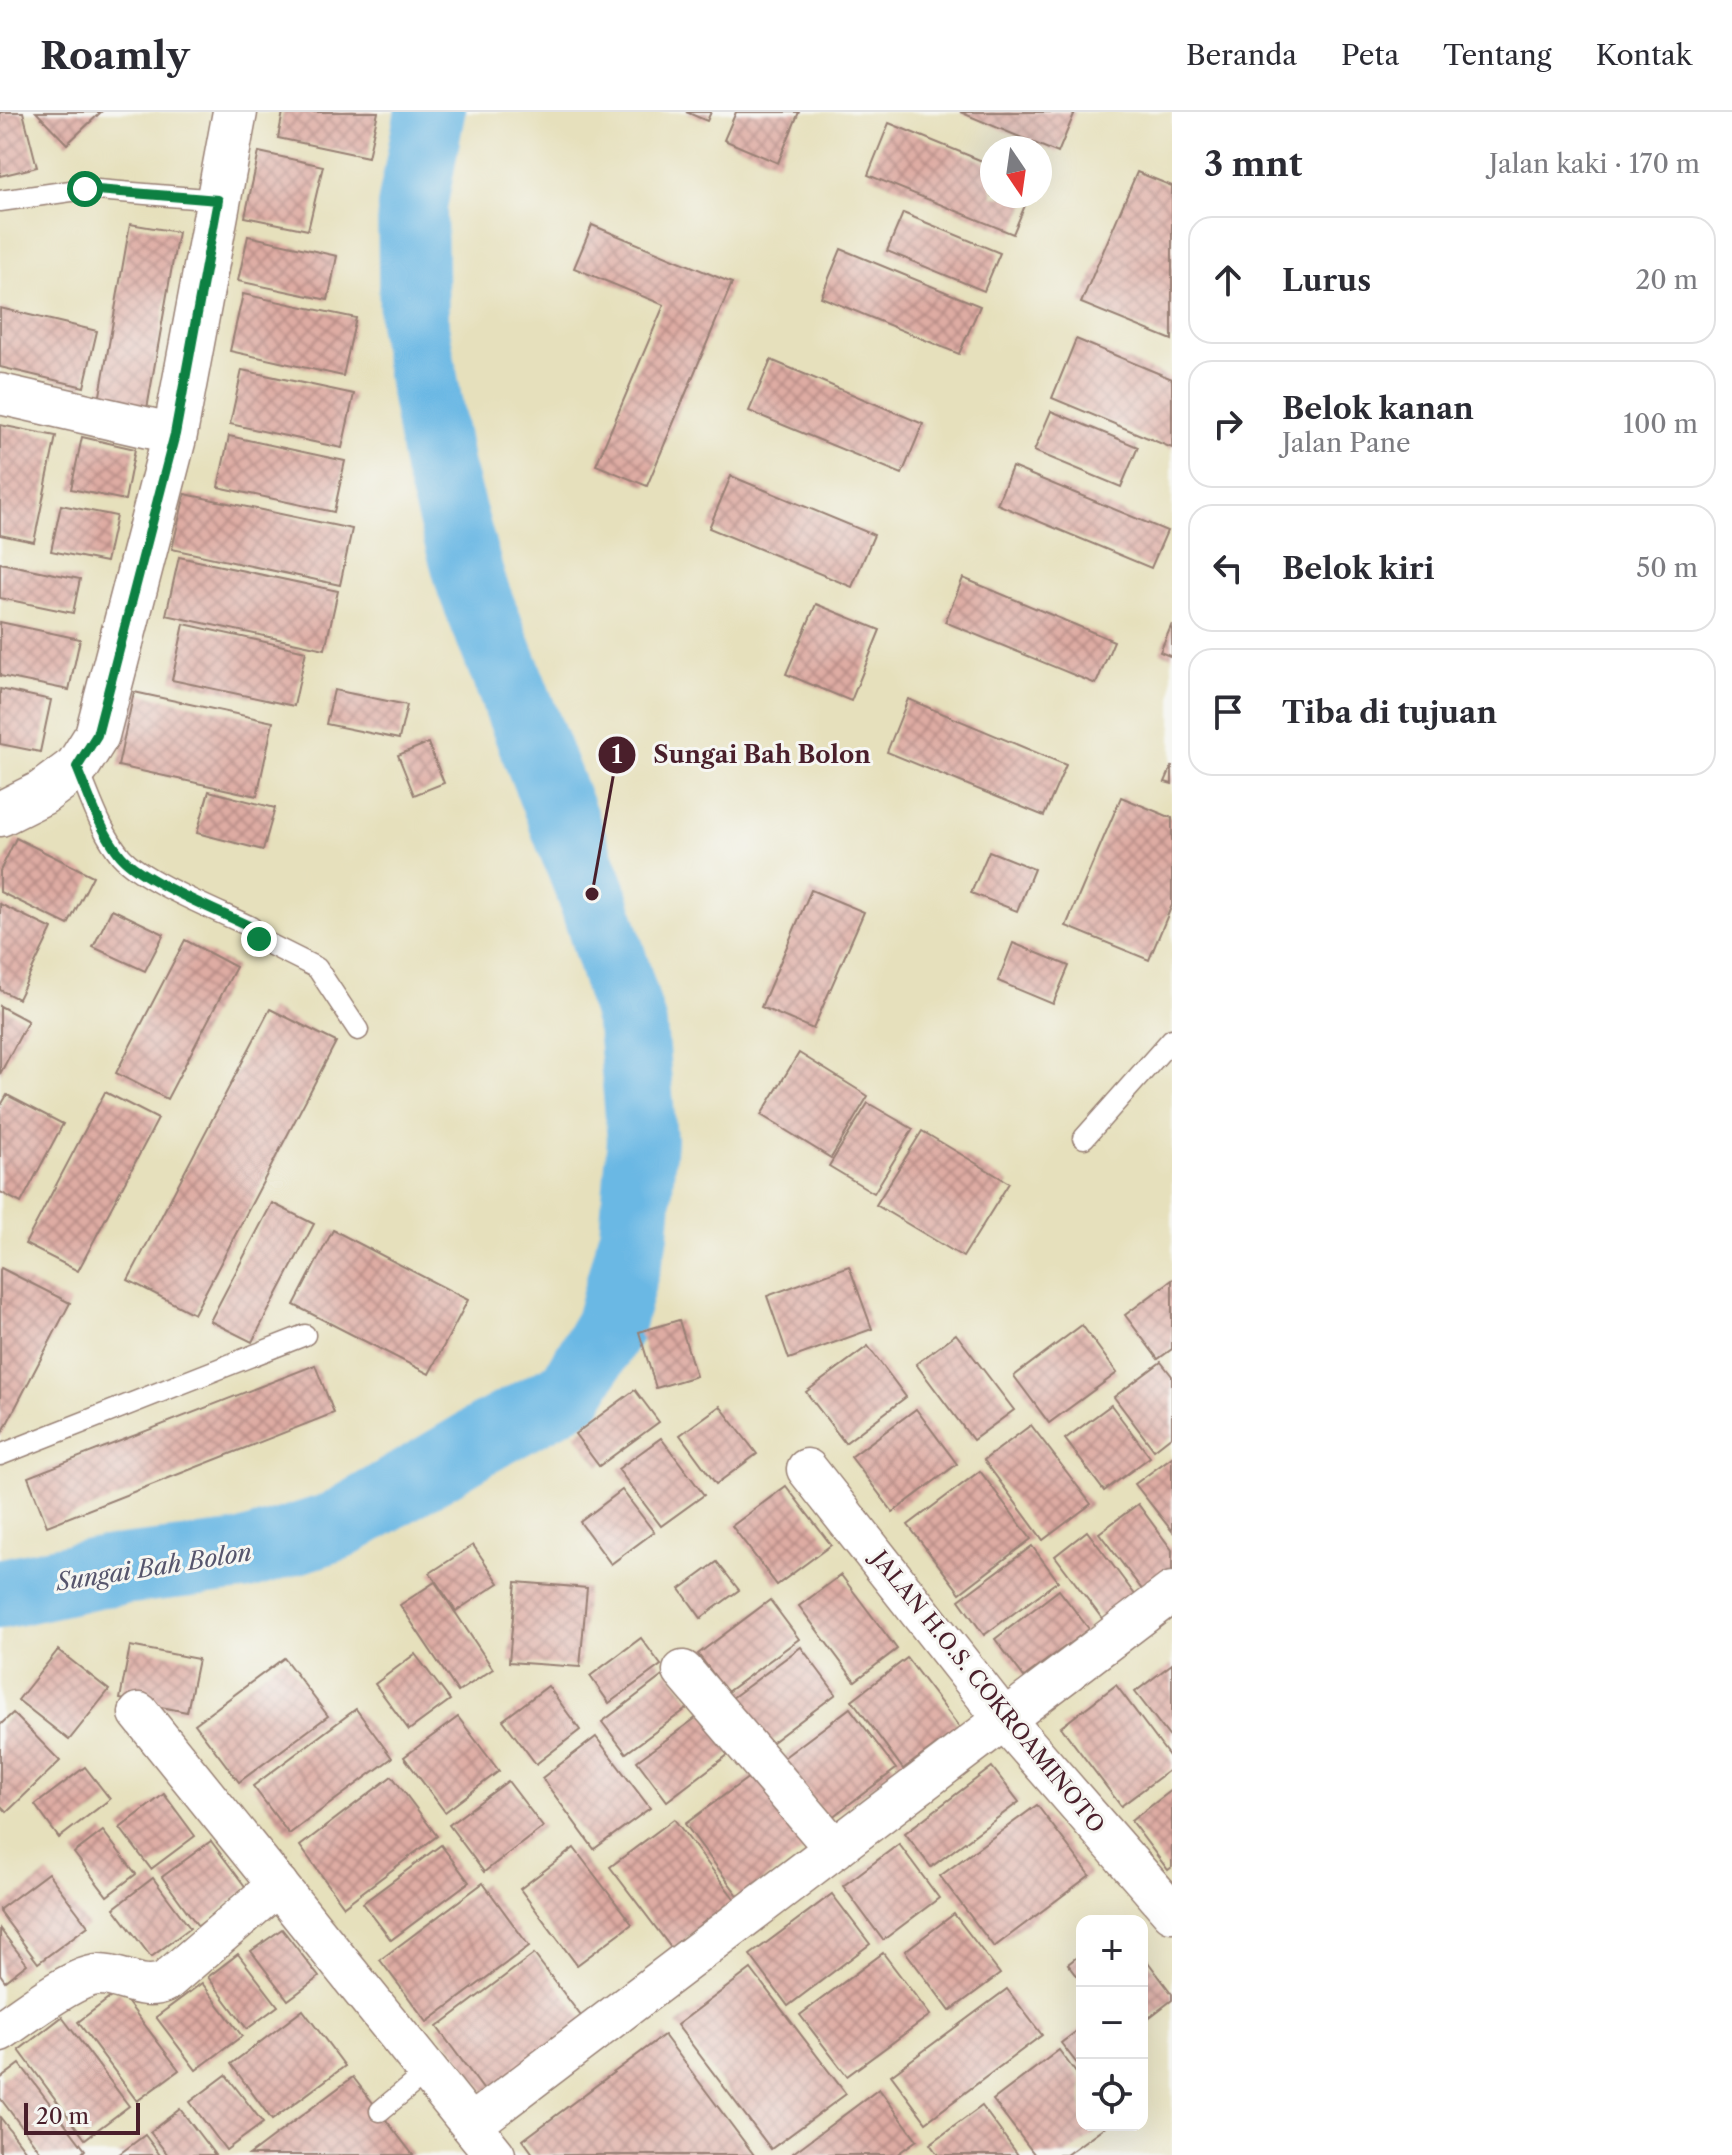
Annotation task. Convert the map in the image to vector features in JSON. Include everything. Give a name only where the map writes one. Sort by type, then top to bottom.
[{"type":"street","points":[[0,814],[42,793],[77,767],[97,735],[175,434],[235,112]]},
{"type":"street","points":[[0,394],[175,434]]},
{"type":"street","name":"JALAN H.O.S. COKROAMINOTO","points":[[807,1469],[1004,1719],[1172,1912]]},
{"type":"street","points":[[139,1713],[483,2140],[835,1849],[1172,1592]]},
{"type":"street","points":[[683,1671],[835,1849]]},
{"type":"street","points":[[0,2031],[82,1977],[106,1975],[154,1986],[165,1982],[278,1885]]},
{"type":"lane","points":[[0,201],[85,189],[218,200]]},
{"type":"lane","points":[[77,767],[105,831],[121,856],[141,873],[251,927],[259,939],[317,968],[358,1030]]},
{"type":"lane","points":[[1084,1138],[1172,1039]]},
{"type":"lane","points":[[0,1455],[305,1335]]},
{"type":"lane","points":[[380,2111],[428,2071]]},
{"type":"building","points":[[0,112],[23,112],[37,167],[0,176]]},
{"type":"building","points":[[36,112],[101,112],[67,144]]},
{"type":"building","points":[[283,112],[378,112],[368,157],[278,138]]},
{"type":"building","points":[[686,112],[711,112],[707,121]]},
{"type":"building","points":[[736,112],[799,112],[778,163],[724,140]]},
{"type":"building","points":[[960,112],[1075,112],[1058,153],[1052,150],[1052,136],[1017,136]]},
{"type":"building","points":[[889,123],[980,160],[980,208],[1024,208],[1013,234],[868,175]]},
{"type":"building","points":[[259,152],[323,166],[308,230],[245,217]]},
{"type":"building","points":[[1137,172],[1172,186],[1172,340],[1081,303]]},
{"type":"building","points":[[903,213],[1000,253],[984,291],[887,251]]},
{"type":"building","points":[[130,224],[178,232],[147,409],[99,401]]},
{"type":"building","points":[[592,225],[732,283],[647,486],[596,465],[664,305],[574,268]]},
{"type":"building","points":[[248,236],[337,256],[328,300],[238,281]]},
{"type":"building","points":[[841,249],[980,306],[959,354],[821,297]]},
{"type":"building","points":[[243,294],[356,318],[343,376],[230,351]]},
{"type":"building","points":[[0,308],[97,331],[84,387],[0,367]]},
{"type":"building","points":[[1076,339],[1172,379],[1172,448],[1052,398]]},
{"type":"building","points":[[771,360],[923,424],[902,474],[749,411]]},
{"type":"building","points":[[242,370],[354,394],[342,448],[230,424]]},
{"type":"building","points":[[1051,411],[1138,447],[1121,487],[1034,451]]},
{"type":"building","points":[[0,425],[56,436],[34,542],[0,535]]},
{"type":"building","points":[[229,436],[345,461],[334,512],[218,487]]},
{"type":"building","points":[[82,437],[135,449],[125,500],[71,489]]},
{"type":"building","points":[[1012,467],[1167,531],[1151,568],[997,504]]},
{"type":"building","points":[[731,476],[874,535],[852,587],[709,528]]},
{"type":"building","points":[[185,494],[352,529],[340,585],[172,549]]},
{"type":"building","points":[[61,505],[116,516],[106,562],[51,551]]},
{"type":"building","points":[[179,557],[338,591],[325,649],[166,615]]},
{"type":"building","points":[[0,563],[80,579],[73,613],[0,598]]},
{"type":"building","points":[[963,578],[1114,641],[1096,684],[945,622]]},
{"type":"building","points":[[816,604],[880,630],[851,701],[786,674]]},
{"type":"building","points":[[0,622],[80,639],[69,690],[0,676]]},
{"type":"building","points":[[184,624],[306,651],[294,706],[172,680]]},
{"type":"building","points":[[1172,624],[1172,657],[1160,652]]},
{"type":"building","points":[[0,689],[51,700],[40,752],[0,744]]},
{"type":"building","points":[[334,690],[407,705],[399,739],[326,724]]},
{"type":"building","points":[[134,692],[273,722],[257,796],[118,766]]},
{"type":"building","points":[[908,699],[1066,765],[1044,816],[887,752]]},
{"type":"building","points":[[428,743],[444,783],[414,795],[398,755]]},
{"type":"building","points":[[1172,766],[1172,784],[1165,782]]},
{"type":"building","points":[[209,791],[275,808],[263,850],[197,833]]},
{"type":"building","points":[[1121,797],[1172,818],[1172,905],[1149,960],[1066,926]]},
{"type":"building","points":[[16,838],[93,876],[68,925],[0,892],[0,871]]},
{"type":"building","points":[[989,851],[1034,869],[1017,911],[971,893]]},
{"type":"building","points":[[811,890],[864,912],[813,1029],[761,1007]]},
{"type":"building","points":[[0,904],[52,929],[18,999],[0,990]]},
{"type":"building","points":[[112,909],[164,934],[145,971],[93,947]]},
{"type":"building","points":[[185,940],[236,967],[167,1099],[116,1073]]},
{"type":"building","points":[[1013,943],[1069,966],[1053,1004],[998,981]]},
{"type":"building","points":[[0,1006],[28,1021],[0,1074]]},
{"type":"building","points":[[270,1009],[336,1042],[194,1314],[128,1280]]},
{"type":"building","points":[[799,1053],[868,1096],[831,1158],[761,1115]]},
{"type":"building","points":[[105,1092],[158,1119],[78,1271],[25,1244]]},
{"type":"building","points":[[7,1095],[63,1124],[21,1203],[0,1192],[0,1107]]},
{"type":"building","points":[[868,1103],[913,1129],[874,1193],[829,1166]]},
{"type":"building","points":[[922,1131],[1009,1183],[963,1257],[876,1205]]},
{"type":"building","points":[[272,1203],[314,1224],[252,1342],[210,1321]]},
{"type":"building","points":[[333,1230],[468,1300],[429,1374],[294,1305]]},
{"type":"building","points":[[849,1266],[872,1329],[789,1359],[767,1296]]},
{"type":"building","points":[[0,1270],[70,1303],[0,1437]]},
{"type":"building","points":[[1172,1280],[1172,1349],[1158,1359],[1125,1315]]},
{"type":"building","points":[[679,1320],[696,1376],[656,1388],[639,1332]]},
{"type":"building","points":[[1082,1325],[1117,1373],[1049,1423],[1014,1376]]},
{"type":"building","points":[[956,1334],[1014,1410],[973,1440],[916,1364]]},
{"type":"building","points":[[868,1346],[906,1397],[845,1443],[806,1392]]},
{"type":"building","points":[[1161,1362],[1172,1376],[1172,1436],[1154,1450],[1114,1397]]},
{"type":"building","points":[[315,1365],[334,1413],[47,1526],[28,1477]]},
{"type":"building","points":[[635,1390],[659,1422],[599,1466],[575,1434]]},
{"type":"building","points":[[1111,1405],[1150,1457],[1104,1491],[1065,1439]]},
{"type":"building","points":[[720,1406],[757,1454],[716,1484],[680,1435]]},
{"type":"building","points":[[916,1409],[957,1464],[893,1512],[851,1457]]},
{"type":"building","points":[[1031,1425],[1091,1504],[1043,1540],[984,1460]]},
{"type":"building","points":[[661,1438],[704,1495],[661,1526],[618,1469]]},
{"type":"building","points":[[1172,1457],[1172,1531],[1135,1484]]},
{"type":"building","points":[[980,1471],[1031,1539],[960,1593],[908,1525]]},
{"type":"building","points":[[786,1486],[831,1545],[777,1585],[732,1526]]},
{"type":"building","points":[[622,1490],[654,1532],[611,1564],[580,1522]]},
{"type":"building","points":[[1138,1504],[1172,1550],[1172,1577],[1147,1596],[1099,1533]]},
{"type":"building","points":[[1087,1531],[1136,1596],[1104,1621],[1055,1556]]},
{"type":"building","points":[[473,1545],[499,1583],[456,1611],[430,1573]]},
{"type":"building","points":[[1032,1546],[1058,1581],[984,1635],[959,1600]]},
{"type":"building","points":[[717,1562],[739,1590],[701,1618],[680,1589]]},
{"type":"building","points":[[841,1575],[897,1649],[855,1681],[799,1606]]},
{"type":"building","points":[[435,1582],[493,1669],[458,1692],[400,1605]]},
{"type":"building","points":[[516,1582],[587,1588],[580,1667],[509,1662]]},
{"type":"building","points":[[1059,1590],[1089,1629],[1024,1677],[995,1639]]},
{"type":"building","points":[[770,1600],[799,1639],[727,1692],[698,1654]]},
{"type":"building","points":[[641,1638],[661,1665],[609,1703],[590,1676]]},
{"type":"building","points":[[130,1646],[198,1659],[187,1712],[120,1699]]},
{"type":"building","points":[[801,1647],[836,1694],[764,1748],[728,1701]]},
{"type":"building","points":[[58,1650],[109,1690],[69,1740],[18,1700]]},
{"type":"building","points":[[415,1654],[450,1700],[409,1730],[375,1684]]},
{"type":"building","points":[[284,1658],[328,1716],[239,1782],[195,1724]]},
{"type":"building","points":[[907,1658],[960,1728],[903,1769],[852,1700]]},
{"type":"building","points":[[1172,1664],[1172,1740],[1135,1692]]},
{"type":"building","points":[[669,1671],[693,1704],[626,1753],[602,1722]]},
{"type":"building","points":[[1116,1685],[1172,1760],[1172,1768],[1121,1806],[1061,1727]]},
{"type":"building","points":[[548,1686],[580,1730],[536,1764],[503,1720]]},
{"type":"building","points":[[850,1708],[896,1769],[828,1820],[782,1759]]},
{"type":"building","points":[[356,1709],[392,1758],[289,1834],[253,1786]]},
{"type":"building","points":[[704,1712],[733,1751],[667,1801],[637,1761]]},
{"type":"building","points":[[13,1713],[60,1761],[7,1812],[0,1805],[0,1725]]},
{"type":"building","points":[[458,1717],[499,1771],[445,1812],[404,1757]]},
{"type":"building","points":[[596,1737],[650,1808],[594,1849],[542,1778]]},
{"type":"building","points":[[85,1767],[110,1799],[59,1838],[35,1805]]},
{"type":"building","points":[[992,1767],[1019,1802],[931,1867],[905,1833]]},
{"type":"building","points":[[760,1769],[815,1842],[740,1898],[685,1824]]},
{"type":"building","points":[[392,1776],[437,1836],[344,1906],[300,1846]]},
{"type":"building","points":[[508,1781],[543,1827],[484,1872],[449,1825]]},
{"type":"building","points":[[1172,1790],[1172,1867],[1168,1870],[1131,1821]]},
{"type":"building","points":[[164,1794],[195,1836],[151,1869],[120,1828]]},
{"type":"building","points":[[1037,1805],[1090,1875],[994,1947],[940,1876]]},
{"type":"building","points":[[674,1819],[736,1901],[672,1949],[610,1867]]},
{"type":"building","points":[[103,1831],[136,1874],[107,1896],[74,1853]]},
{"type":"building","points":[[211,1841],[247,1889],[198,1926],[162,1877]]},
{"type":"building","points":[[899,1844],[939,1898],[883,1940],[843,1886]]},
{"type":"building","points":[[441,1845],[469,1882],[391,1940],[363,1903]]},
{"type":"building","points":[[574,1848],[632,1924],[577,1965],[520,1889]]},
{"type":"building","points":[[48,1873],[88,1926],[38,1963],[0,1909]]},
{"type":"building","points":[[153,1878],[190,1928],[151,1957],[114,1908]]},
{"type":"building","points":[[483,1883],[529,1946],[427,2022],[380,1960]]},
{"type":"building","points":[[832,1894],[870,1944],[788,2006],[750,1955]]},
{"type":"building","points":[[954,1914],[1000,1974],[950,2011],[905,1951]]},
{"type":"building","points":[[0,1929],[27,1964],[5,1981],[0,1974]]},
{"type":"building","points":[[282,1929],[319,1977],[288,2000],[251,1951]]},
{"type":"building","points":[[883,1953],[930,2015],[847,2076],[800,2015]]},
{"type":"building","points":[[238,1954],[278,2006],[247,2029],[208,1977]]},
{"type":"building","points":[[534,1954],[584,2020],[486,2093],[437,2027]]},
{"type":"building","points":[[1076,1958],[1076,1974],[1068,1964]]},
{"type":"building","points":[[1148,1962],[1172,1994],[1172,2000],[1148,2018]]},
{"type":"building","points":[[751,1969],[846,2094],[771,2149],[677,2025]]},
{"type":"building","points":[[202,1983],[242,2036],[196,2070],[156,2017]]},
{"type":"building","points":[[1007,1989],[1042,2035],[926,2122],[891,2075]]},
{"type":"building","points":[[119,1991],[179,2070],[137,2101],[78,2022]]},
{"type":"building","points":[[303,2010],[345,2066],[272,2120],[231,2064]]},
{"type":"building","points":[[62,2017],[129,2106],[85,2139],[19,2050]]},
{"type":"building","points":[[1076,2032],[1076,2062],[1061,2043]]},
{"type":"building","points":[[664,2035],[754,2155],[534,2155],[523,2140]]},
{"type":"building","points":[[1059,2050],[1076,2073],[1076,2131],[1099,2131],[1066,2155],[1035,2155],[993,2100]]},
{"type":"building","points":[[20,2064],[85,2150],[80,2155],[43,2155],[0,2098],[0,2079]]},
{"type":"building","points":[[226,2075],[263,2123],[226,2150],[190,2102]]},
{"type":"building","points":[[353,2077],[413,2155],[249,2155]]},
{"type":"building","points":[[879,2089],[917,2140],[896,2155],[793,2153]]},
{"type":"building","points":[[982,2106],[1018,2155],[938,2155],[930,2144]]},
{"type":"building","points":[[180,2109],[215,2155],[168,2155],[150,2132]]},
{"type":"building","points":[[0,2117],[29,2155],[0,2155]]},
{"type":"building","points":[[145,2135],[160,2155],[118,2155]]},
{"type":"waterway","name":"Sungai Bah Bolon","points":[[0,1594],[96,1573],[243,1556],[337,1526],[571,1391],[609,1326],[634,1234],[642,1140],[632,1026],[592,894],[472,586],[439,468],[414,328],[412,207],[430,112]]},
{"type":"place","name":"Sungai Bah Bolon","points":[[592,894]]},
{"type":"route","points":[[85,189],[218,200],[175,434],[97,735],[77,767],[105,831],[121,856],[141,873],[251,927],[259,939]]}]
